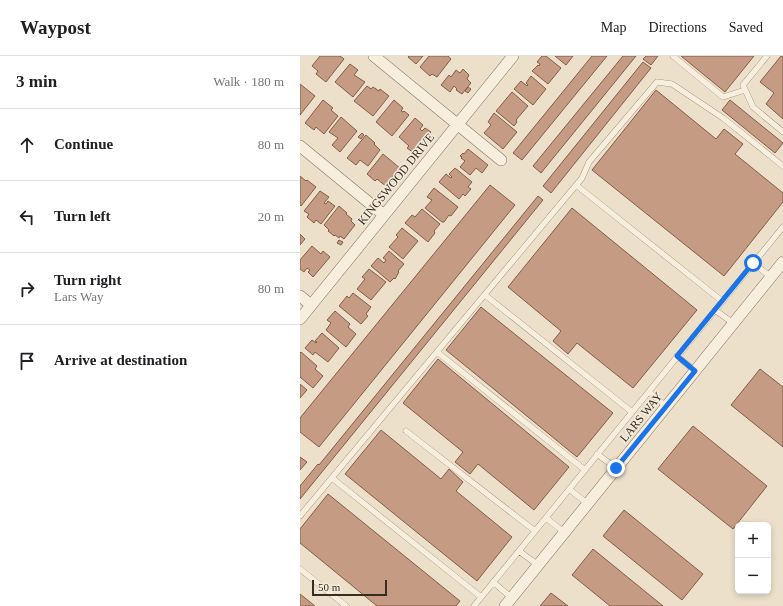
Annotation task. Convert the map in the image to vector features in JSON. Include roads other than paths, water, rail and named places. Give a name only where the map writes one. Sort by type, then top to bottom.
[{"type":"street","points":[[374,56],[501,160]]},
{"type":"street","name":"KINGSWOOD DRIVE","points":[[300,319],[513,56]]},
{"type":"street","points":[[300,146],[384,215]]},
{"type":"street","name":"LARS WAY","points":[[508,602],[783,262]]},
{"type":"street","points":[[300,296],[311,305]]},
{"type":"lane","points":[[673,56],[723,97],[745,90]]},
{"type":"lane","points":[[767,56],[743,85],[753,107],[783,132]]},
{"type":"lane","points":[[300,516],[582,178],[589,162],[657,82],[672,84],[723,118],[783,166]]},
{"type":"lane","points":[[576,185],[722,301]]},
{"type":"lane","points":[[474,606],[783,226]]},
{"type":"lane","points":[[753,263],[771,277]]},
{"type":"lane","points":[[485,295],[632,412]]},
{"type":"lane","points":[[715,310],[734,323]]},
{"type":"lane","points":[[437,352],[585,470]]},
{"type":"lane","points":[[677,356],[695,371]]},
{"type":"lane","points":[[648,392],[666,406]]},
{"type":"lane","points":[[406,431],[535,531]]},
{"type":"lane","points":[[598,454],[616,468]]},
{"type":"lane","points":[[332,478],[481,597]]},
{"type":"lane","points":[[569,489],[588,504]]},
{"type":"lane","points":[[546,518],[564,532]]},
{"type":"lane","points":[[519,550],[538,565]]},
{"type":"lane","points":[[300,569],[346,606]]},
{"type":"lane","points":[[493,582],[508,602]]}]
